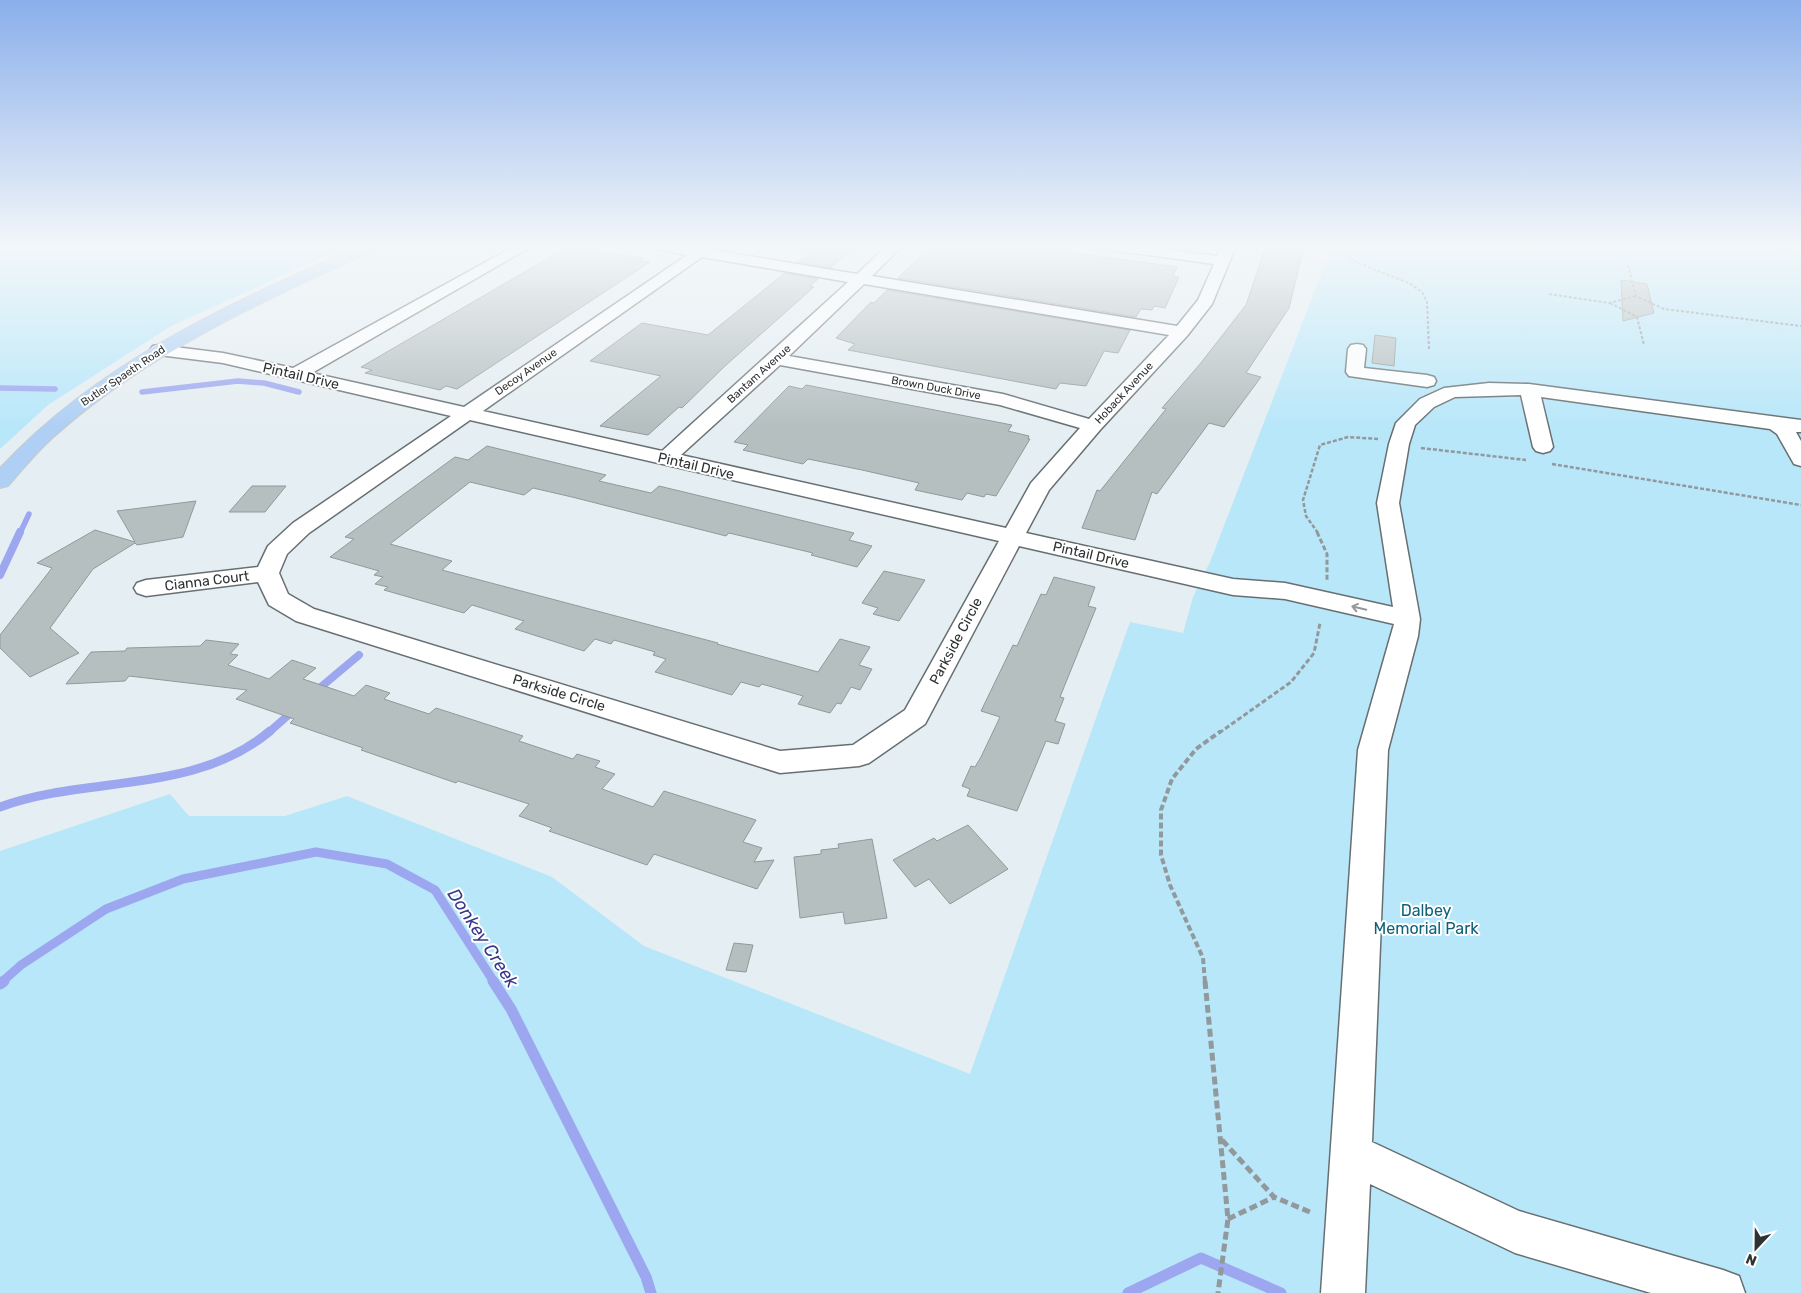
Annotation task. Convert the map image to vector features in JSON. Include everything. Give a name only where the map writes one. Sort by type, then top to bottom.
[{"type":"main road","name":"Butler Spaeth Road","points":[[0,482],[49,430],[103,387],[159,350],[241,306]]},
{"type":"street","points":[[294,375],[417,306]]},
{"type":"street","name":"Decoy Avenue","points":[[466,414],[621,306]]},
{"type":"street","name":"Bantam Avenue","points":[[665,459],[776,359],[831,306]]},
{"type":"street","points":[[1022,306],[1181,332]]},
{"type":"street","name":"Hoback Avenue","points":[[1012,537],[1039,488],[1093,426],[1181,332],[1202,306]]},
{"type":"street","points":[[1357,349],[1355,372],[1427,381]]},
{"type":"street","name":"Pintail Drive","points":[[159,350],[223,358],[1012,537],[1233,588],[1284,608],[1406,627]]},
{"type":"street","name":"Brown Duck Drive","points":[[776,359],[1003,400],[1093,426]]},
{"type":"street","points":[[1343,1293],[1373,750],[1406,627],[1388,503],[1399,444],[1406,423],[1427,403],[1451,392],[1489,389],[1529,390],[1778,419],[1801,460]]},
{"type":"street","points":[[1529,390],[1538,421],[1540,457]]},
{"type":"street","points":[[267,574],[276,551],[301,528],[466,414]]},
{"type":"street","name":"Parkside Circle","points":[[267,574],[278,599],[306,615],[780,762],[860,755],[915,717],[1012,537]]},
{"type":"street","name":"Cianna Court","points":[[146,588],[267,574]]},
{"type":"street","points":[[1350,1153],[1515,1231],[1723,1292]]},
{"type":"path","points":[[1428,306],[1429,349]]},
{"type":"path","points":[[1617,306],[1637,317],[1644,345]]},
{"type":"path","points":[[1658,306],[1664,309],[1801,326]]},
{"type":"path","points":[[1326,586],[1327,554],[1321,538],[1306,516],[1303,500],[1320,445],[1331,439],[1348,437],[1384,440]]},
{"type":"path","points":[[1419,448],[1540,457],[1801,505]]},
{"type":"path","points":[[1218,1293],[1228,1219],[1222,1140],[1203,958],[1170,885],[1162,855],[1161,810],[1172,779],[1196,749],[1291,682],[1314,653],[1320,623]]},
{"type":"path","points":[[1222,1140],[1274,1197],[1310,1212]]},
{"type":"path","points":[[1228,1219],[1274,1197]]},
{"type":"green space","points":[[0,306],[214,306],[171,326],[48,405],[0,449]]},
{"type":"green space","name":"Dalbey Memorial Park","points":[[1309,306],[1801,306],[1801,1293],[0,1293],[0,851],[170,794],[189,816],[285,816],[347,796],[552,877],[644,946],[970,1074],[1130,622],[1183,633],[1193,597],[1210,562]]},
{"type":"building","points":[[465,306],[583,306],[457,389],[446,386],[440,390],[365,373],[372,370],[361,367]]},
{"type":"building","points":[[744,306],[792,306],[725,366],[682,408],[679,407],[648,435],[600,426],[661,376],[590,361],[642,323],[708,335]]},
{"type":"building","points":[[867,306],[986,306],[1130,330],[1118,353],[1104,351],[1086,386],[1060,383],[1056,389],[848,350],[855,344],[836,338]]},
{"type":"building","points":[[1071,306],[1154,306],[1152,310],[1141,309],[1136,317]]},
{"type":"building","points":[[1245,306],[1289,306],[1246,373],[1261,377],[1224,427],[1209,423],[1157,494],[1152,492],[1135,540],[1082,528],[1097,490],[1100,491],[1166,409],[1162,408],[1200,364]]},
{"type":"building","points":[[1622,306],[1652,306],[1654,313],[1623,321]]},
{"type":"building","points":[[1375,335],[1396,338],[1394,366],[1372,363]]},
{"type":"building","points":[[806,385],[1012,425],[1008,431],[1029,436],[1028,439],[1030,439],[996,496],[986,494],[984,497],[967,493],[962,500],[915,490],[919,483],[808,459],[803,464],[743,450],[748,445],[734,442],[789,386],[802,389]]},
{"type":"building","points":[[487,446],[606,475],[599,481],[651,493],[659,486],[854,533],[849,540],[872,546],[857,567],[811,555],[813,553],[729,533],[726,536],[533,488],[524,495],[470,482],[390,544],[452,561],[442,570],[718,643],[818,672],[840,639],[870,647],[859,665],[872,669],[860,690],[851,687],[841,704],[837,703],[830,713],[798,704],[803,696],[762,684],[759,687],[741,682],[732,695],[655,672],[666,659],[653,655],[655,652],[614,640],[611,644],[595,639],[584,651],[515,629],[524,621],[472,605],[464,613],[384,590],[388,587],[375,584],[383,577],[374,575],[379,571],[330,557],[354,539],[345,537],[455,457],[468,460]]},
{"type":"building","points":[[252,486],[286,486],[265,512],[229,512]]},
{"type":"building","points":[[196,501],[183,537],[137,545],[135,543],[93,569],[50,628],[79,653],[30,677],[0,648],[0,635],[52,568],[37,563],[95,530],[135,542],[117,511]]},
{"type":"building","points":[[884,571],[925,580],[899,621],[873,614],[878,608],[862,603]]},
{"type":"building","points":[[1054,577],[1095,587],[1088,606],[1096,608],[1060,697],[1064,698],[1055,721],[1065,724],[1058,744],[1046,741],[1017,811],[967,796],[970,789],[962,786],[971,766],[975,767],[981,757],[1000,717],[981,711],[1013,645],[1017,646],[1041,594],[1046,595]]},
{"type":"building","points":[[206,640],[239,644],[230,654],[238,655],[228,665],[269,679],[292,660],[316,668],[303,679],[354,696],[366,685],[390,693],[384,699],[429,714],[436,708],[523,736],[519,741],[573,759],[577,754],[600,761],[595,767],[615,774],[602,789],[653,807],[664,791],[756,820],[743,842],[762,848],[754,862],[774,860],[757,889],[654,854],[647,865],[549,831],[552,828],[519,816],[529,804],[458,781],[456,783],[361,750],[363,748],[290,723],[294,719],[236,699],[247,690],[129,676],[125,681],[66,684],[91,652],[125,651],[127,648],[200,646]]},
{"type":"building","points":[[968,825],[1008,869],[950,904],[929,879],[915,887],[893,860],[934,838],[937,841]]},
{"type":"building","points":[[872,839],[887,918],[845,924],[843,912],[800,918],[794,857],[821,854],[821,850],[839,848],[838,844]]},
{"type":"building","points":[[734,943],[753,945],[746,972],[726,970]]},
{"type":"waterway","points":[[142,392],[238,381],[264,383],[299,392]]},
{"type":"waterway","points":[[0,388],[55,389]]},
{"type":"waterway","points":[[20,533],[29,514]]},
{"type":"waterway","points":[[0,575],[20,532]]},
{"type":"waterway","points":[[315,692],[359,655]]},
{"type":"waterway","points":[[268,733],[293,711]]},
{"type":"waterway","points":[[0,807],[33,797],[174,775],[208,765],[240,751],[270,731]]},
{"type":"waterway","name":"Donkey Creek","points":[[2,982],[21,965],[106,909],[183,879],[316,852],[387,864],[435,890],[494,982]]},
{"type":"waterway","name":"Donkey Creek","points":[[0,984],[4,981]]},
{"type":"waterway","name":"Donkey Creek","points":[[493,981],[511,1009],[646,1277],[651,1293]]},
{"type":"waterway","points":[[1128,1293],[1201,1258],[1281,1293]]}]
